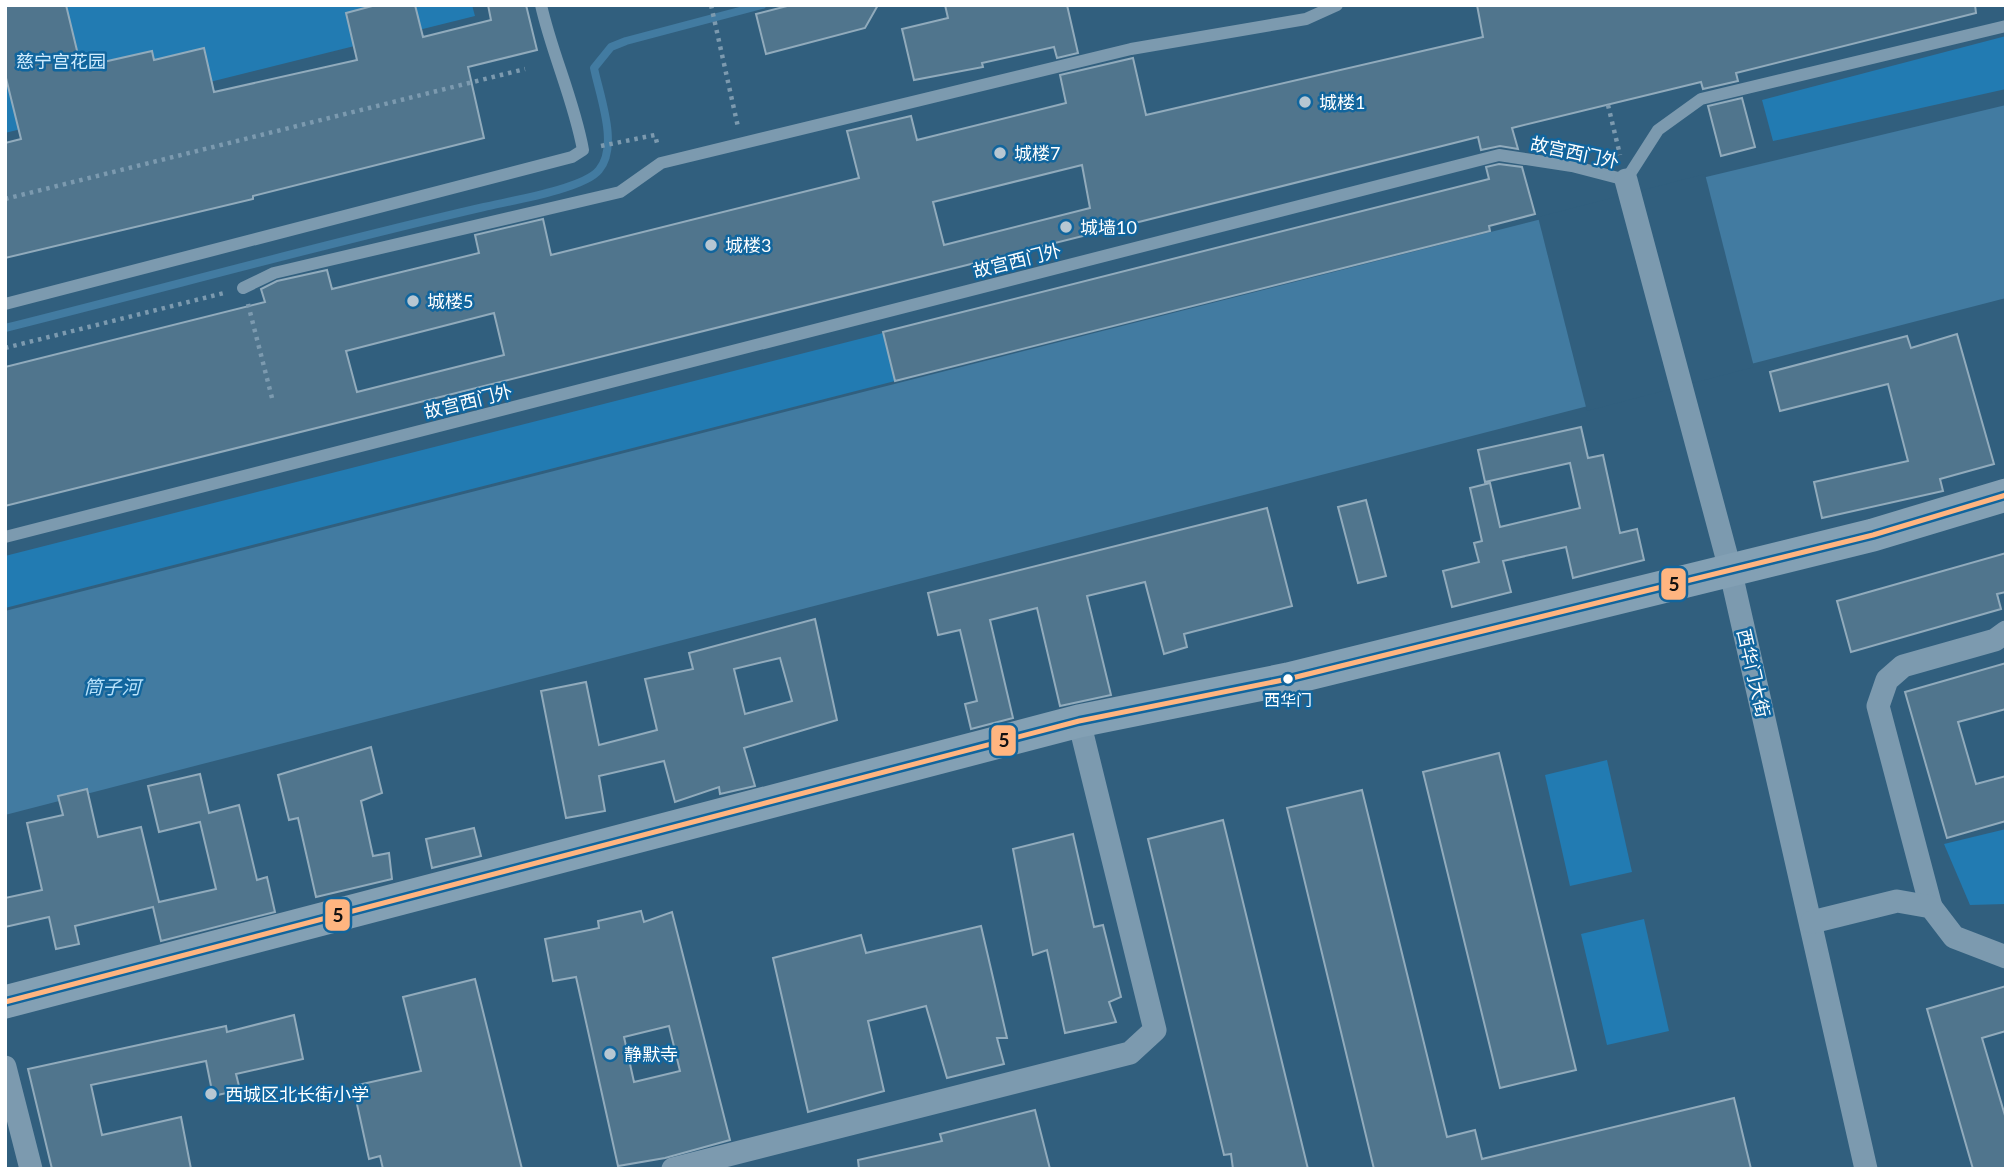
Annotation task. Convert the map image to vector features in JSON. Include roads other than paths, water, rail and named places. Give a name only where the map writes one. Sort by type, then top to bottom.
[{"type":"street","name":"西华门大街","points":[[1626,180],[1730,569],[1866,1169]]},
{"type":"street","points":[[5,1002],[1079,721],[1289,678],[1873,535],[2006,495]]},
{"type":"street","points":[[2006,632],[1994,640],[1903,666],[1887,680],[1878,706],[1931,906],[1954,937],[2006,957]]},
{"type":"street","points":[[673,1169],[1130,1053],[1155,1030],[1079,721]]},
{"type":"street","points":[[1812,922],[1897,901],[1931,906]]},
{"type":"street","points":[[5,1067],[31,1169]]},
{"type":"lane","points":[[5,304],[560,162],[583,150],[578,125],[549,39],[541,5]]},
{"type":"lane","points":[[243,288],[274,273],[620,192],[661,163],[1130,49],[1306,19],[1337,5]]},
{"type":"lane","name":"故宫西门外","points":[[5,537],[1499,155],[1572,166],[1626,180],[1658,130],[1701,99],[2006,26]]},
{"type":"water","name":"筒子河","points":[[2006,105],[2006,298],[5,815],[5,611],[1706,177]]},
{"type":"waterway","points":[[5,328],[578,183],[599,170],[608,148],[606,121],[594,68],[611,47],[762,5]]},
{"type":"place","name":"城楼1","points":[[1305,102]]},
{"type":"place","name":"城楼7","points":[[1000,153]]},
{"type":"place","name":"城墙10","points":[[1066,227]]},
{"type":"place","name":"城楼3","points":[[711,245]]},
{"type":"place","name":"城楼5","points":[[413,301]]},
{"type":"place","name":"西华门","points":[[1288,679]]},
{"type":"place","name":"静默寺","points":[[610,1054]]},
{"type":"place","name":"西城区北长街小学","points":[[211,1094]]},
{"type":"park label","name":"慈宁宫花园","points":[[61,61]]}]
